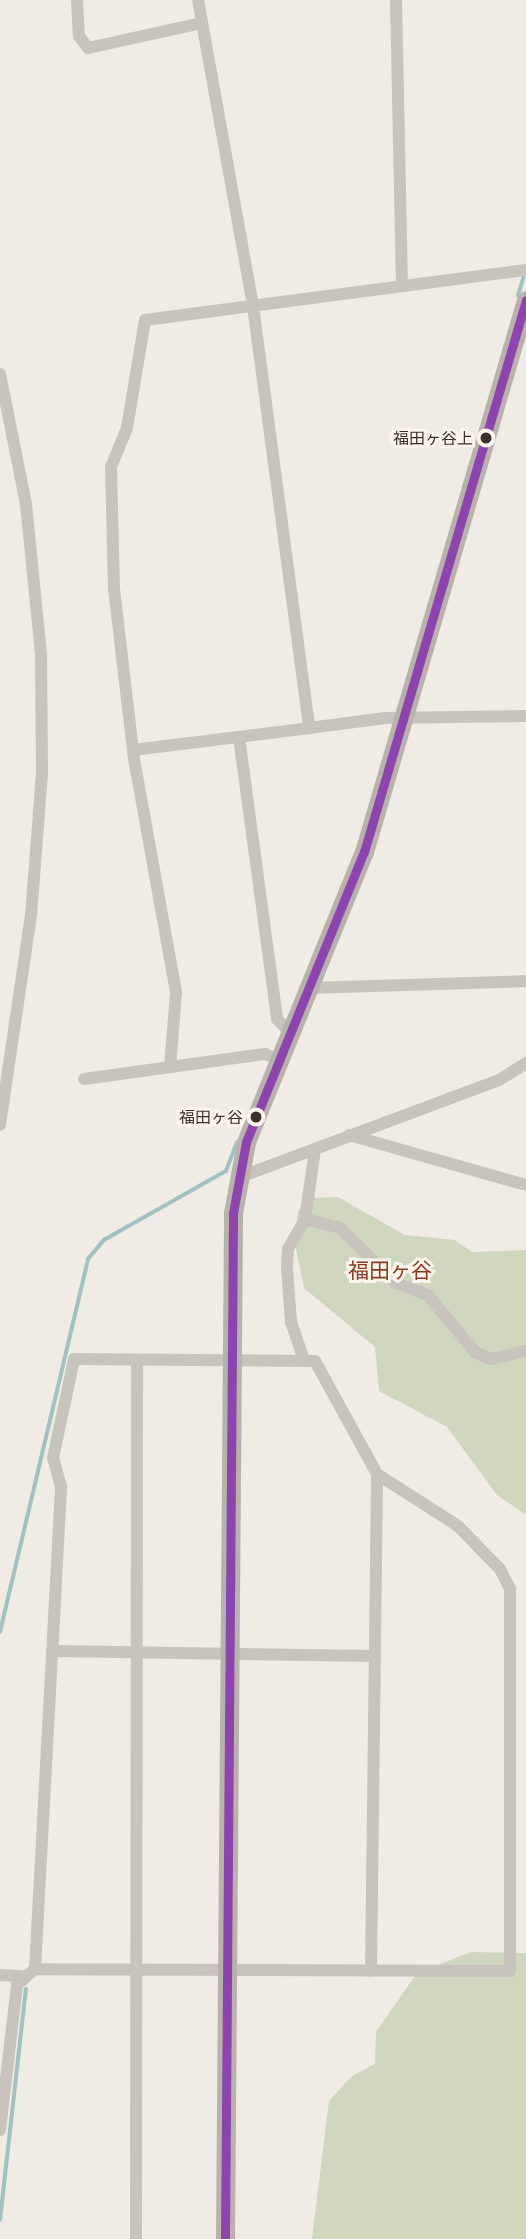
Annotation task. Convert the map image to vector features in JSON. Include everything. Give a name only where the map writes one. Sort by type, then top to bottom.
[{"type":"main road","points":[[225,2239],[229,1258],[240,1177],[246,1142],[364,852],[526,300]]},
{"type":"street","points":[[77,0],[79,36],[88,48],[202,23]]},
{"type":"street","points":[[198,0],[253,306],[309,728]]},
{"type":"street","points":[[396,0],[402,284]]},
{"type":"street","points":[[170,1067],[176,992],[133,750],[114,589],[111,467],[127,428],[145,320],[402,284],[526,270]]},
{"type":"street","points":[[0,374],[26,504],[41,655],[42,773],[31,915],[0,1125]]},
{"type":"street","points":[[133,750],[309,728],[526,716]]},
{"type":"street","points":[[239,737],[277,1019],[290,1033]]},
{"type":"street","points":[[309,988],[526,981]]},
{"type":"street","points":[[84,1079],[265,1054],[280,1060]]},
{"type":"street","points":[[240,1177],[499,1080],[526,1063]]},
{"type":"street","points":[[348,1135],[526,1185]]},
{"type":"street","points":[[304,1360],[291,1322],[287,1267],[288,1249],[305,1219],[315,1150]]},
{"type":"street","points":[[305,1219],[340,1228],[396,1283],[428,1295],[475,1352],[491,1359],[526,1351]]},
{"type":"street","points":[[0,1975],[22,1976],[35,1969],[136,1968],[510,1972],[510,1588],[458,1526],[377,1474],[315,1361],[75,1359],[53,1458],[61,1487],[35,1969]]},
{"type":"street","points":[[136,2239],[137,1360]]},
{"type":"street","points":[[371,1971],[377,1474]]},
{"type":"street","points":[[54,1651],[137,1649],[375,1656]]},
{"type":"street","points":[[0,2130],[22,1976]]},
{"type":"green space","points":[[338,1197],[405,1235],[455,1240],[472,1252],[526,1250],[526,1515],[497,1495],[447,1427],[379,1391],[375,1347],[304,1288],[295,1244],[298,1211],[313,1198]]},
{"type":"green space","points":[[471,1952],[526,1953],[526,2239],[312,2239],[329,2101],[352,2076],[375,2064],[376,2032],[417,1973]]},
{"type":"waterway","points":[[518,296],[523,278]]},
{"type":"waterway","points":[[0,1632],[88,1259],[104,1240],[226,1171],[237,1143]]},
{"type":"waterway","points":[[0,2220],[26,1989]]},
{"type":"transit line","points":[[225,2239],[233,1213],[246,1142],[364,852],[526,300]]},
{"type":"place","name":"福田ヶ谷上","points":[[486,438]]},
{"type":"place","name":"福田ヶ谷","points":[[256,1117]]},
{"type":"district","name":"福田ヶ谷","points":[[390,1271]]}]
